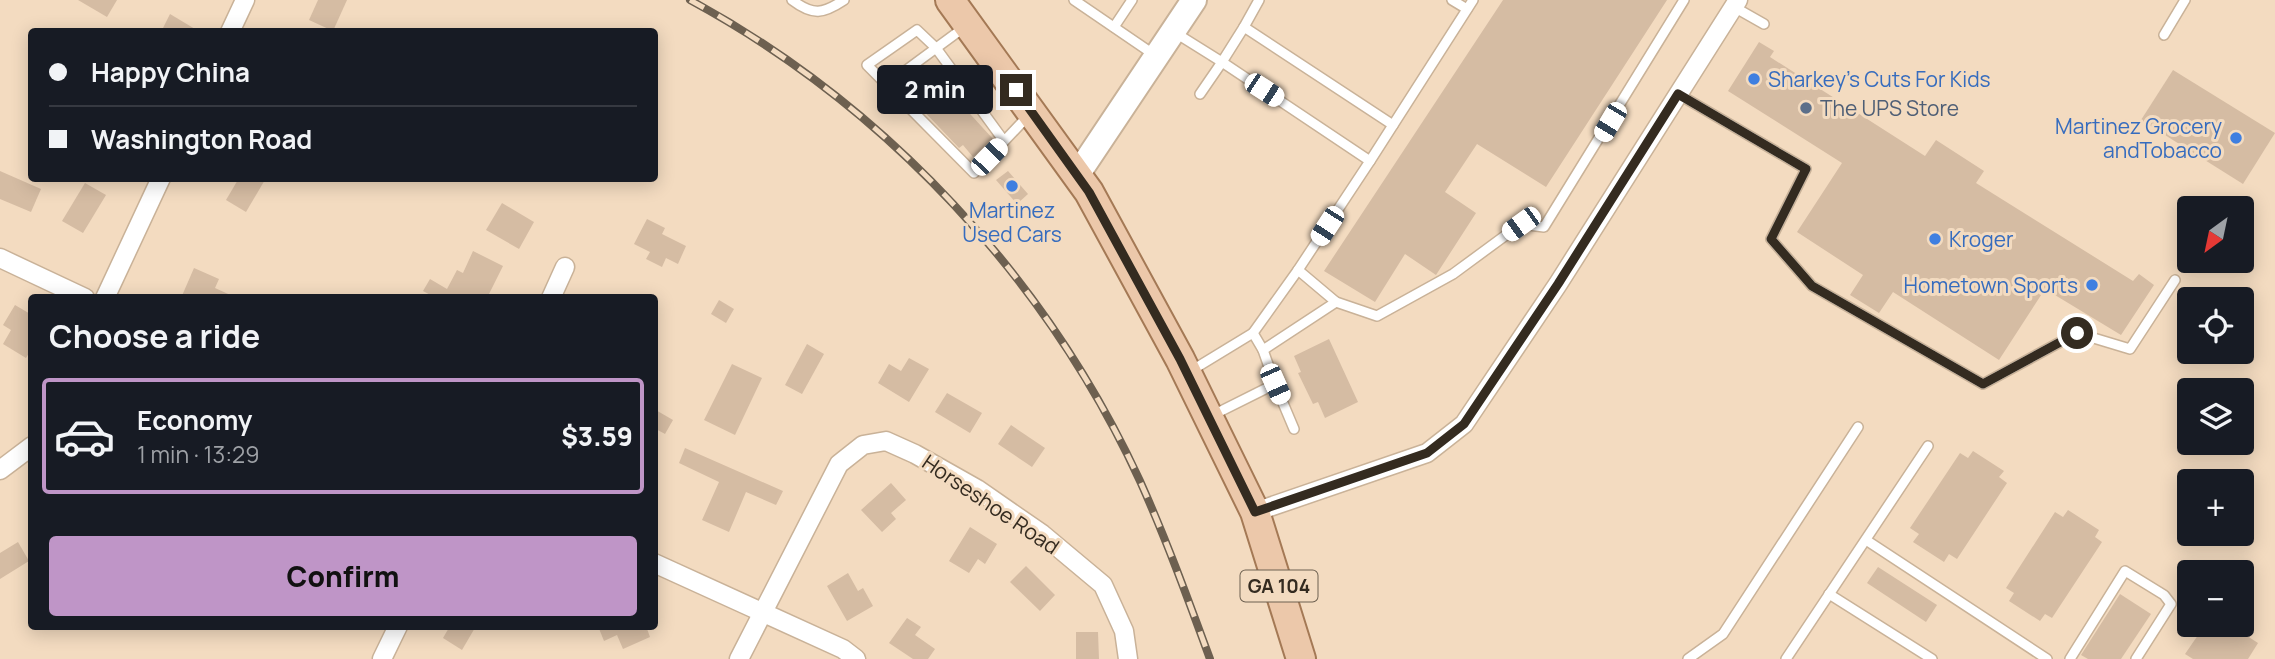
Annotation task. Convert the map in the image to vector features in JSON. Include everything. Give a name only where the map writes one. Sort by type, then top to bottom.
[{"type":"main road","name":"GA 104","points":[[950,0],[1077,175],[1109,228],[1187,373],[1255,512],[1301,659]]},
{"type":"main road","points":[[1077,175],[1194,0]]},
{"type":"street","points":[[231,28],[237,3]]},
{"type":"street","points":[[1255,512],[1427,453],[1464,424],[1558,284],[1736,3]]},
{"type":"street","points":[[107,294],[159,182]]},
{"type":"street","points":[[0,258],[76,294]]},
{"type":"street","points":[[553,294],[565,267]]},
{"type":"street","name":"Horseshoe Road","points":[[739,659],[839,464],[863,445],[886,441],[977,489],[1042,534],[1103,585],[1124,631],[1128,659]]},
{"type":"street","points":[[0,470],[28,449]]},
{"type":"street","points":[[658,565],[843,649],[856,659]]},
{"type":"street","points":[[383,659],[396,630]]},
{"type":"lane","points":[[792,0],[804,9],[826,12],[844,0]]},
{"type":"lane","points":[[1074,0],[1156,56]]},
{"type":"lane","points":[[1114,27],[1132,0]]},
{"type":"lane","points":[[1200,94],[1259,0]]},
{"type":"lane","points":[[1452,0],[1467,9]]},
{"type":"lane","points":[[1187,373],[1253,332],[1298,270],[1473,0]]},
{"type":"lane","points":[[1298,270],[1336,302],[1377,316],[1453,274],[1521,224],[1544,227],[1684,0]]},
{"type":"lane","points":[[2164,35],[2185,0]]},
{"type":"lane","points":[[1736,3],[1765,24]]},
{"type":"lane","points":[[886,85],[968,24]]},
{"type":"lane","points":[[1244,27],[1393,125]]},
{"type":"lane","points":[[1004,141],[936,48],[917,30],[867,65],[974,173],[1032,112]]},
{"type":"lane","points":[[1173,31],[1370,161]]},
{"type":"lane","points":[[1678,94],[1806,169],[1771,239],[1812,286],[1983,384],[2077,333],[2130,349],[2175,280]]},
{"type":"lane","points":[[1263,349],[1336,302]]},
{"type":"lane","points":[[1253,332],[1263,349],[1294,429]]},
{"type":"lane","points":[[1208,417],[1275,384]]},
{"type":"lane","points":[[1688,659],[1723,634],[1858,427]]},
{"type":"lane","points":[[1786,659],[1928,446]]},
{"type":"lane","points":[[1866,540],[2047,659]]},
{"type":"lane","points":[[2070,659],[2124,571],[2164,595],[2171,604],[2136,659]]},
{"type":"lane","points":[[1829,594],[1932,659]]},
{"type":"building","points":[[78,0],[117,0],[107,17]]},
{"type":"building","points":[[318,0],[347,0],[334,28],[326,28],[309,20]]},
{"type":"building","points":[[1503,0],[1667,0],[1546,187],[1477,144],[1445,192],[1476,213],[1436,275],[1405,254],[1375,302],[1324,271]]},
{"type":"building","points":[[170,14],[193,28],[163,28]]},
{"type":"building","name":"Kroger","points":[[1759,42],[1774,51],[1770,57],[1925,156],[1936,140],[1984,171],[1976,183],[2133,281],[2139,274],[2154,285],[2121,335],[2045,289],[1999,360],[1893,292],[1879,313],[1850,295],[1863,275],[1797,232],[1842,163],[1728,91]]},
{"type":"building","points":[[2173,70],[2275,133],[2243,184],[2141,120]]},
{"type":"building","points":[[940,81],[993,139],[973,157],[963,145],[959,148],[916,103]]},
{"type":"building","points":[[0,171],[41,189],[31,212],[0,199]]},
{"type":"building","name":"Martinez Used Cars","points":[[1008,171],[1028,194],[1017,204],[996,180]]},
{"type":"building","points":[[237,182],[264,182],[246,212],[226,200]]},
{"type":"building","points":[[85,183],[106,195],[83,233],[62,221]]},
{"type":"building","points":[[502,203],[534,222],[519,249],[486,230]]},
{"type":"building","points":[[647,219],[665,228],[662,234],[686,246],[678,264],[666,258],[662,267],[646,259],[650,252],[634,244]]},
{"type":"building","points":[[473,251],[503,266],[489,294],[429,294],[423,291],[430,279],[447,289],[457,270],[463,273]]},
{"type":"building","points":[[194,268],[219,279],[215,288],[228,294],[183,294]]},
{"type":"building","points":[[719,300],[734,309],[726,323],[711,314]]},
{"type":"building","points":[[15,305],[28,313],[26,358],[3,344],[11,330],[3,325]]},
{"type":"building","points":[[1329,339],[1358,402],[1325,418],[1318,402],[1313,404],[1298,373],[1301,372],[1294,356]]},
{"type":"building","points":[[807,344],[824,354],[802,394],[785,385]]},
{"type":"building","points":[[909,358],[929,369],[909,402],[878,383],[889,364],[901,371]]},
{"type":"building","points":[[732,364],[762,378],[735,435],[704,420]]},
{"type":"building","points":[[947,393],[982,413],[970,433],[935,412]]},
{"type":"building","points":[[658,411],[673,420],[665,434],[658,430]]},
{"type":"building","points":[[1011,425],[1045,448],[1032,467],[998,444]]},
{"type":"building","points":[[685,448],[783,491],[776,505],[746,492],[729,532],[702,520],[719,482],[679,463]]},
{"type":"building","points":[[1973,451],[2004,471],[1999,477],[2007,483],[1957,559],[1949,554],[1944,562],[1913,542],[1919,534],[1910,528],[1960,453],[1968,458]]},
{"type":"building","points":[[891,483],[906,500],[891,513],[896,519],[882,532],[861,510]]},
{"type":"building","points":[[2068,510],[2099,530],[2095,537],[2102,542],[2052,618],[2045,614],[2040,621],[2009,601],[2014,593],[2006,588],[2055,512],[2063,517]]},
{"type":"building","points":[[970,527],[997,544],[985,564],[978,559],[969,573],[949,561]]},
{"type":"building","points":[[18,542],[28,562],[0,579],[0,553]]},
{"type":"building","points":[[1026,566],[1055,595],[1040,611],[1010,582]]},
{"type":"building","points":[[1878,567],[1937,605],[1926,622],[1867,583]]},
{"type":"building","points":[[848,573],[858,591],[863,588],[873,606],[847,621],[827,586]]},
{"type":"building","points":[[2120,594],[2151,614],[2121,659],[2088,659],[2081,655]]},
{"type":"building","points":[[907,618],[921,627],[915,635],[935,649],[928,659],[913,659],[889,643]]},
{"type":"building","points":[[448,630],[474,630],[462,650],[443,638]]},
{"type":"building","points":[[600,630],[647,630],[650,637],[623,649],[617,635],[604,641]]},
{"type":"building","points":[[1076,632],[1098,632],[1099,659],[1076,659]]},
{"type":"building","points":[[2197,637],[2249,637],[2258,643],[2248,659],[2193,659],[2185,654]]},
{"type":"railway","points":[[690,0],[762,43],[830,91],[894,146],[954,204],[1008,268],[1058,336],[1102,407],[1150,503],[1210,659]]},
{"type":"place","name":"Sharkey's Cuts For Kids","points":[[1754,79]]},
{"type":"place","name":"The UPS Store","points":[[1806,108]]},
{"type":"place","name":"Martinez Grocery andTobacco","points":[[2236,138]]},
{"type":"place","name":"Martinez Used Cars","points":[[1012,186]]},
{"type":"place","name":"Kroger","points":[[1935,239]]},
{"type":"place","name":"Hometown Sports","points":[[2092,285]]},
{"type":"route","points":[[1016,90],[1089,192],[1180,359],[1255,512],[1427,453],[1464,424],[1558,284],[1678,94],[1806,169],[1771,239],[1812,286],[1983,384],[2077,333]]}]
